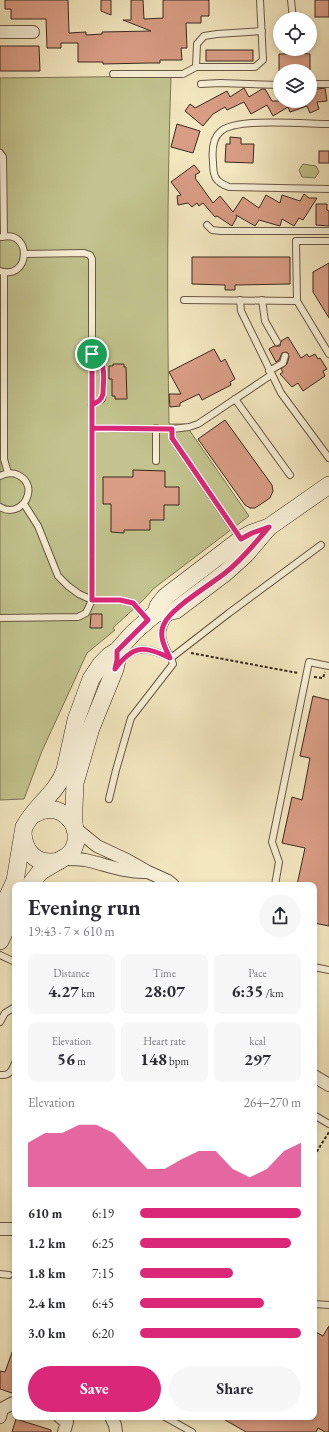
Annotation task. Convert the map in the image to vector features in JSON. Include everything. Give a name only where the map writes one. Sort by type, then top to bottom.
[{"type":"main road","points":[[152,617],[176,610],[246,554],[269,527],[329,485]]},
{"type":"main road","points":[[15,882],[24,827],[28,820],[57,786],[66,770],[76,720],[91,679],[101,664],[108,656],[117,651],[152,617],[164,597],[241,539],[269,527]]},
{"type":"main road","points":[[32,882],[40,872],[61,860],[73,850],[76,842],[74,795],[79,768],[96,714],[115,669],[117,651]]},
{"type":"main road","points":[[33,815],[48,809],[56,810],[64,813],[70,818],[75,827]]},
{"type":"main road","points":[[23,835],[24,843],[28,851],[34,857],[42,861],[51,862],[61,860]]},
{"type":"main road","points":[[0,913],[12,887]]},
{"type":"main road","points":[[0,941],[12,916]]},
{"type":"street","points":[[0,32],[33,32]]},
{"type":"street","points":[[75,827],[97,846],[169,882]]},
{"type":"street","points":[[61,860],[85,860],[130,871],[148,872]]},
{"type":"street","points":[[317,1078],[329,1085]]},
{"type":"street","points":[[0,1229],[12,1229]]},
{"type":"street","points":[[0,1417],[2,1410],[12,1404]]},
{"type":"street","points":[[64,1420],[67,1422],[64,1432]]},
{"type":"street","points":[[112,1420],[116,1432]]},
{"type":"lane","points":[[113,74],[184,74],[196,67],[255,67],[263,60],[260,0]]},
{"type":"lane","points":[[292,0],[293,12]]},
{"type":"lane","points":[[196,67],[197,44],[204,36],[262,32]]},
{"type":"lane","points":[[201,84],[220,83],[273,85]]},
{"type":"lane","points":[[317,84],[329,84]]},
{"type":"lane","points":[[329,124],[245,123],[226,127],[216,137],[212,152],[215,178],[225,186],[329,189]]},
{"type":"lane","points":[[0,154],[3,157],[2,237],[12,237],[20,242],[25,254],[24,259],[14,271],[2,271],[4,458],[8,473]]},
{"type":"lane","points":[[207,225],[212,230],[221,231],[329,231]]},
{"type":"lane","points":[[329,241],[296,241],[297,301],[329,354]]},
{"type":"lane","points":[[0,618],[78,617],[86,613],[92,600],[92,259],[90,255],[84,253],[25,254]]},
{"type":"lane","points":[[184,300],[297,301]]},
{"type":"lane","points":[[240,300],[240,311],[281,393],[329,458]]},
{"type":"lane","points":[[262,300],[265,321],[277,342]]},
{"type":"lane","points":[[92,354],[98,357],[104,366],[102,399],[92,405]]},
{"type":"lane","points":[[92,428],[172,429],[189,427],[198,424],[235,399],[283,363],[285,356]]},
{"type":"lane","points":[[235,399],[290,475]]},
{"type":"lane","points":[[156,428],[156,461]]},
{"type":"lane","points":[[172,429],[172,438],[241,539]]},
{"type":"lane","points":[[0,476],[13,473],[21,477],[26,483],[28,492],[28,496],[24,504],[8,510],[0,506]]},
{"type":"lane","points":[[24,504],[38,526],[58,576],[68,586],[79,594],[92,600],[120,600],[133,603],[152,617]]},
{"type":"lane","points":[[170,658],[321,544]]},
{"type":"lane","points":[[109,799],[131,718],[173,664],[165,649],[161,631],[164,623],[176,610]]},
{"type":"lane","points":[[115,669],[124,657],[133,651],[145,649],[154,650],[170,658]]},
{"type":"lane","points":[[276,882],[279,862],[272,842],[309,662],[329,666]]},
{"type":"lane","points":[[0,956],[12,961]]},
{"type":"lane","points":[[317,968],[329,970]]},
{"type":"lane","points":[[0,1022],[5,1013],[12,1009]]},
{"type":"lane","points":[[0,1075],[5,1076],[12,1070]]},
{"type":"lane","points":[[317,1117],[329,1124]]},
{"type":"lane","points":[[0,1274],[9,1275]]},
{"type":"lane","points":[[317,1304],[329,1305]]},
{"type":"lane","points":[[170,1420],[192,1432]]},
{"type":"path","points":[[178,652],[185,658],[192,652],[323,678]]},
{"type":"path","points":[[317,1151],[329,1132]]},
{"type":"green space","points":[[171,76],[168,250],[169,424],[185,424],[249,516],[153,589],[113,628],[115,630],[87,653],[42,751],[24,799],[0,800],[0,78]]},
{"type":"green space","points":[[303,164],[316,166],[319,172],[315,178],[302,177],[299,170]]},
{"type":"building","points":[[5,0],[68,0],[69,33],[86,32],[86,35],[102,34],[102,32],[151,31],[123,20],[131,20],[131,0],[143,0],[144,19],[163,18],[163,0],[209,0],[209,16],[201,16],[201,23],[186,23],[187,48],[181,48],[182,60],[160,60],[160,63],[103,64],[103,62],[78,62],[78,43],[61,43],[61,48],[47,48],[46,19],[11,19],[11,9],[5,9]]},
{"type":"building","points":[[101,0],[111,0],[111,15],[101,11]]},
{"type":"building","points":[[315,0],[329,0],[329,17],[317,17],[317,12],[315,12]]},
{"type":"building","points":[[0,46],[39,46],[40,71],[0,71]]},
{"type":"building","points":[[206,50],[253,50],[253,61],[206,61]]},
{"type":"building","points":[[279,56],[310,56],[310,64],[279,64]]},
{"type":"building","points":[[244,88],[249,97],[262,89],[265,89],[273,101],[273,108],[286,108],[273,116],[267,105],[251,114],[244,102],[227,110],[225,107],[213,114],[203,126],[185,111],[190,104],[195,108],[227,91],[230,97]]},
{"type":"building","points":[[325,88],[327,101],[317,102],[317,89]]},
{"type":"building","points":[[317,102],[319,109],[310,113],[308,108],[317,108]]},
{"type":"building","points":[[288,108],[301,108],[290,112]]},
{"type":"building","points":[[177,124],[200,131],[193,153],[171,147]]},
{"type":"building","points":[[230,137],[241,138],[241,144],[254,144],[253,163],[225,162],[226,144],[230,144]]},
{"type":"building","points":[[319,151],[329,151],[329,163],[319,163]]},
{"type":"building","points":[[194,165],[200,172],[195,175],[195,178],[213,203],[220,196],[233,212],[243,197],[259,208],[266,195],[280,203],[282,195],[300,201],[304,194],[309,198],[317,198],[303,220],[299,218],[294,226],[282,219],[280,226],[259,220],[255,226],[236,215],[237,217],[232,226],[217,216],[215,217],[203,203],[199,206],[197,203],[192,207],[188,203],[178,205],[177,196],[181,195],[171,182]]},
{"type":"building","points":[[316,204],[327,204],[327,210],[329,211],[329,226],[316,225]]},
{"type":"building","points":[[192,257],[290,257],[290,284],[235,285],[235,290],[225,290],[225,285],[192,284]]},
{"type":"building","points":[[329,263],[329,318],[313,292],[313,272]]},
{"type":"building","points":[[288,337],[301,358],[307,354],[309,357],[315,354],[318,359],[320,358],[327,369],[323,371],[325,376],[303,391],[298,383],[292,387],[280,374],[283,372],[281,369],[287,364],[289,357],[288,353],[282,353],[279,360],[276,362],[269,349],[274,346],[280,346],[281,341]]},
{"type":"building","points":[[214,349],[221,362],[225,359],[235,379],[230,382],[231,385],[202,400],[199,394],[180,403],[180,406],[170,407],[169,394],[181,394],[169,372]]},
{"type":"building","points":[[113,364],[124,364],[124,367],[126,367],[127,399],[115,399],[115,396],[112,396],[112,379],[109,379],[109,366],[113,366]]},
{"type":"building","points":[[225,420],[272,485],[273,491],[270,498],[255,508],[250,508],[245,505],[198,439]]},
{"type":"building","points":[[133,470],[165,471],[165,487],[179,487],[179,505],[164,505],[164,520],[150,520],[150,530],[124,530],[124,533],[111,532],[111,504],[103,504],[103,477],[133,477]]},
{"type":"building","points":[[91,614],[102,614],[102,628],[90,628]]},
{"type":"building","points":[[313,696],[329,700],[329,926],[317,924],[317,882],[298,882],[305,848],[282,843],[292,797],[302,800],[310,758],[300,756]]},
{"type":"building","points":[[329,1326],[329,1432],[325,1432],[318,1428],[316,1432],[246,1432],[225,1420],[317,1420],[317,1333],[323,1336]]},
{"type":"building","points":[[12,1353],[12,1393],[0,1389],[0,1371],[5,1372]]},
{"type":"building","points":[[16,1420],[51,1430],[51,1432],[12,1432]]},
{"type":"route","points":[[92,354],[92,428],[92,600],[120,600],[133,603],[148,620],[134,632],[117,651],[115,669],[124,657],[133,651],[145,649],[154,650],[170,658],[165,649],[161,631],[164,623],[176,610],[225,573],[246,554],[269,527],[241,539],[172,438],[172,429],[92,428],[92,405],[98,402],[102,399],[104,366],[98,357],[92,354]]}]
